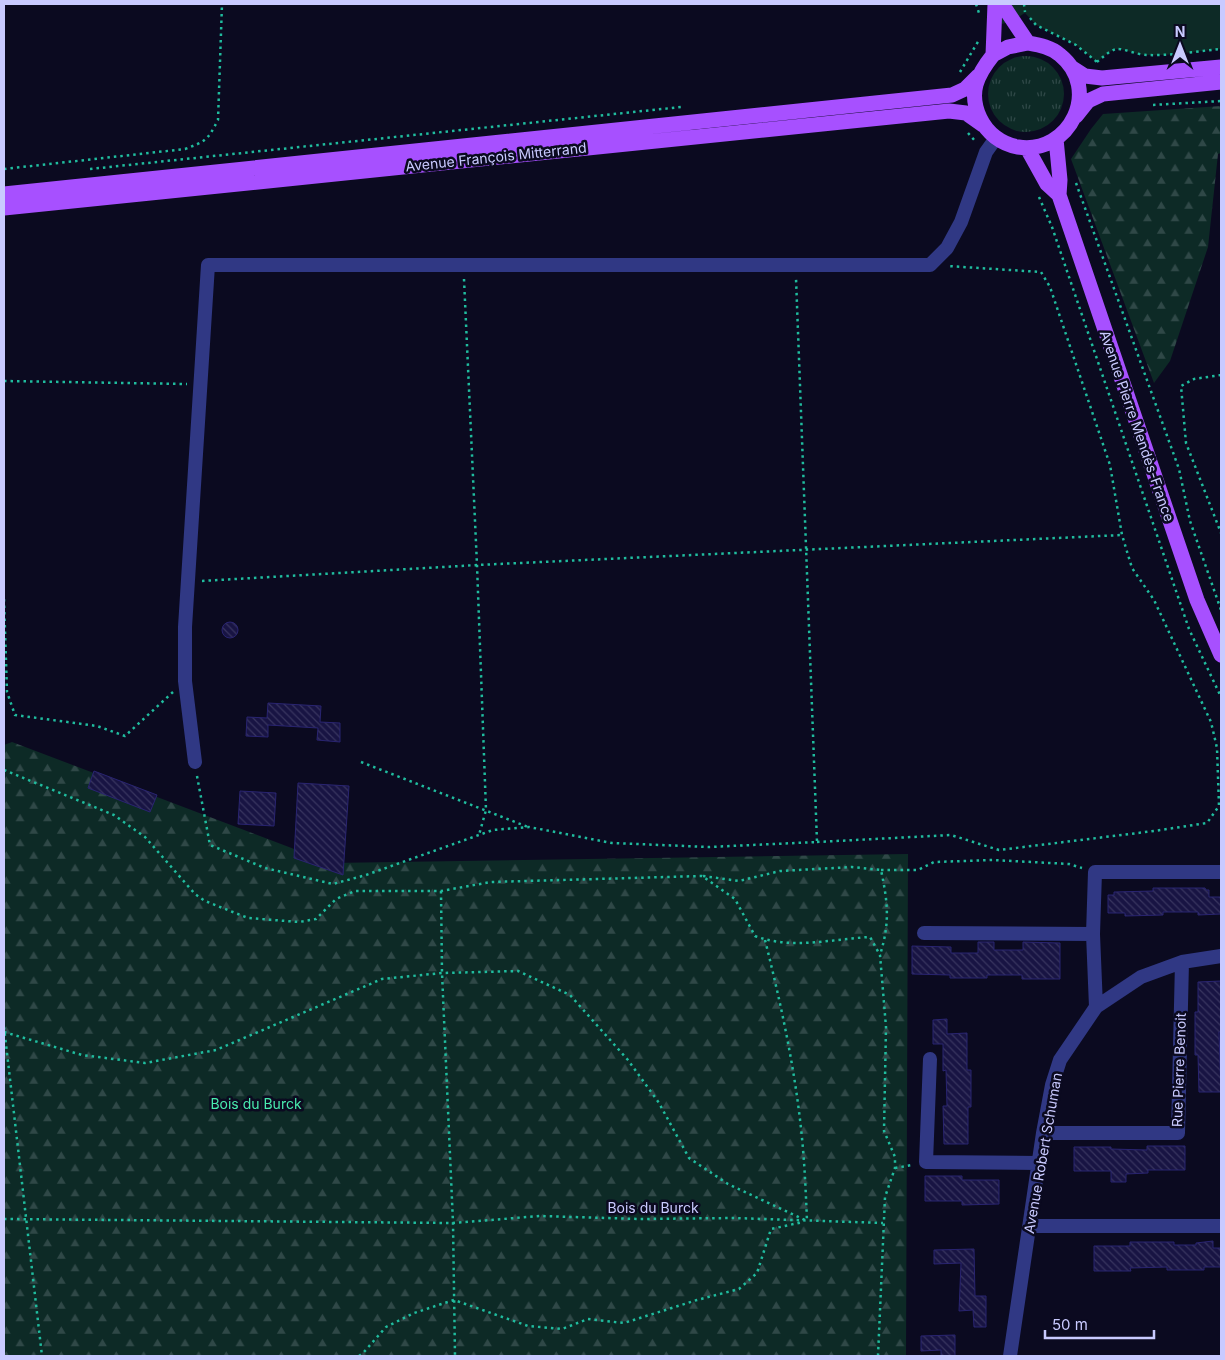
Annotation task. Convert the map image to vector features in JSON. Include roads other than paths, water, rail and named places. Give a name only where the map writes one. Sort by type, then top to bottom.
[{"type":"main road","points":[[993,55],[995,4]]},
{"type":"main road","points":[[999,4],[1006,10],[1028,43]]},
{"type":"main road","points":[[1221,66],[1102,78],[1085,76],[1071,67],[1060,55],[1045,46],[1028,43],[1008,47],[993,55],[978,76],[974,93],[976,110],[984,125],[996,138],[1011,146],[1027,148],[1047,145],[1056,139],[1067,130],[1088,101],[1103,94],[1221,82]]},
{"type":"main road","points":[[1071,67],[1078,83],[1079,100],[1075,117]]},
{"type":"main road","name":"Avenue François Mitterrand","points":[[4,194],[952,95],[965,89],[978,76]]},
{"type":"main road","name":"Avenue François Mitterrand","points":[[4,208],[947,111],[966,113],[984,125]]},
{"type":"main road","points":[[1056,139],[1060,180],[1059,195]]},
{"type":"main road","points":[[1027,148],[1039,166],[1047,184],[1059,195]]},
{"type":"main road","name":"Avenue Pierre Mendès-France","points":[[1059,195],[1197,600],[1221,655]]},
{"type":"street","points":[[195,762],[185,681],[185,627],[208,266],[930,265],[948,248],[961,222],[986,152],[996,138]]},
{"type":"street","points":[[1096,1007],[1093,934],[1095,872],[1221,872]]},
{"type":"street","points":[[924,933],[1093,934]]},
{"type":"street","name":"Avenue Robert Schuman","points":[[1010,1356],[1043,1133],[1052,1085],[1060,1060],[1096,1007],[1141,977],[1182,962],[1221,956]]},
{"type":"street","name":"Rue Pierre Benoit","points":[[1043,1133],[1178,1133],[1182,962]]},
{"type":"street","points":[[930,1059],[926,1162],[1040,1163]]},
{"type":"street","points":[[1029,1226],[1221,1226]]},
{"type":"park label","name":"Bois du Burck","points":[[256,1104]]}]
